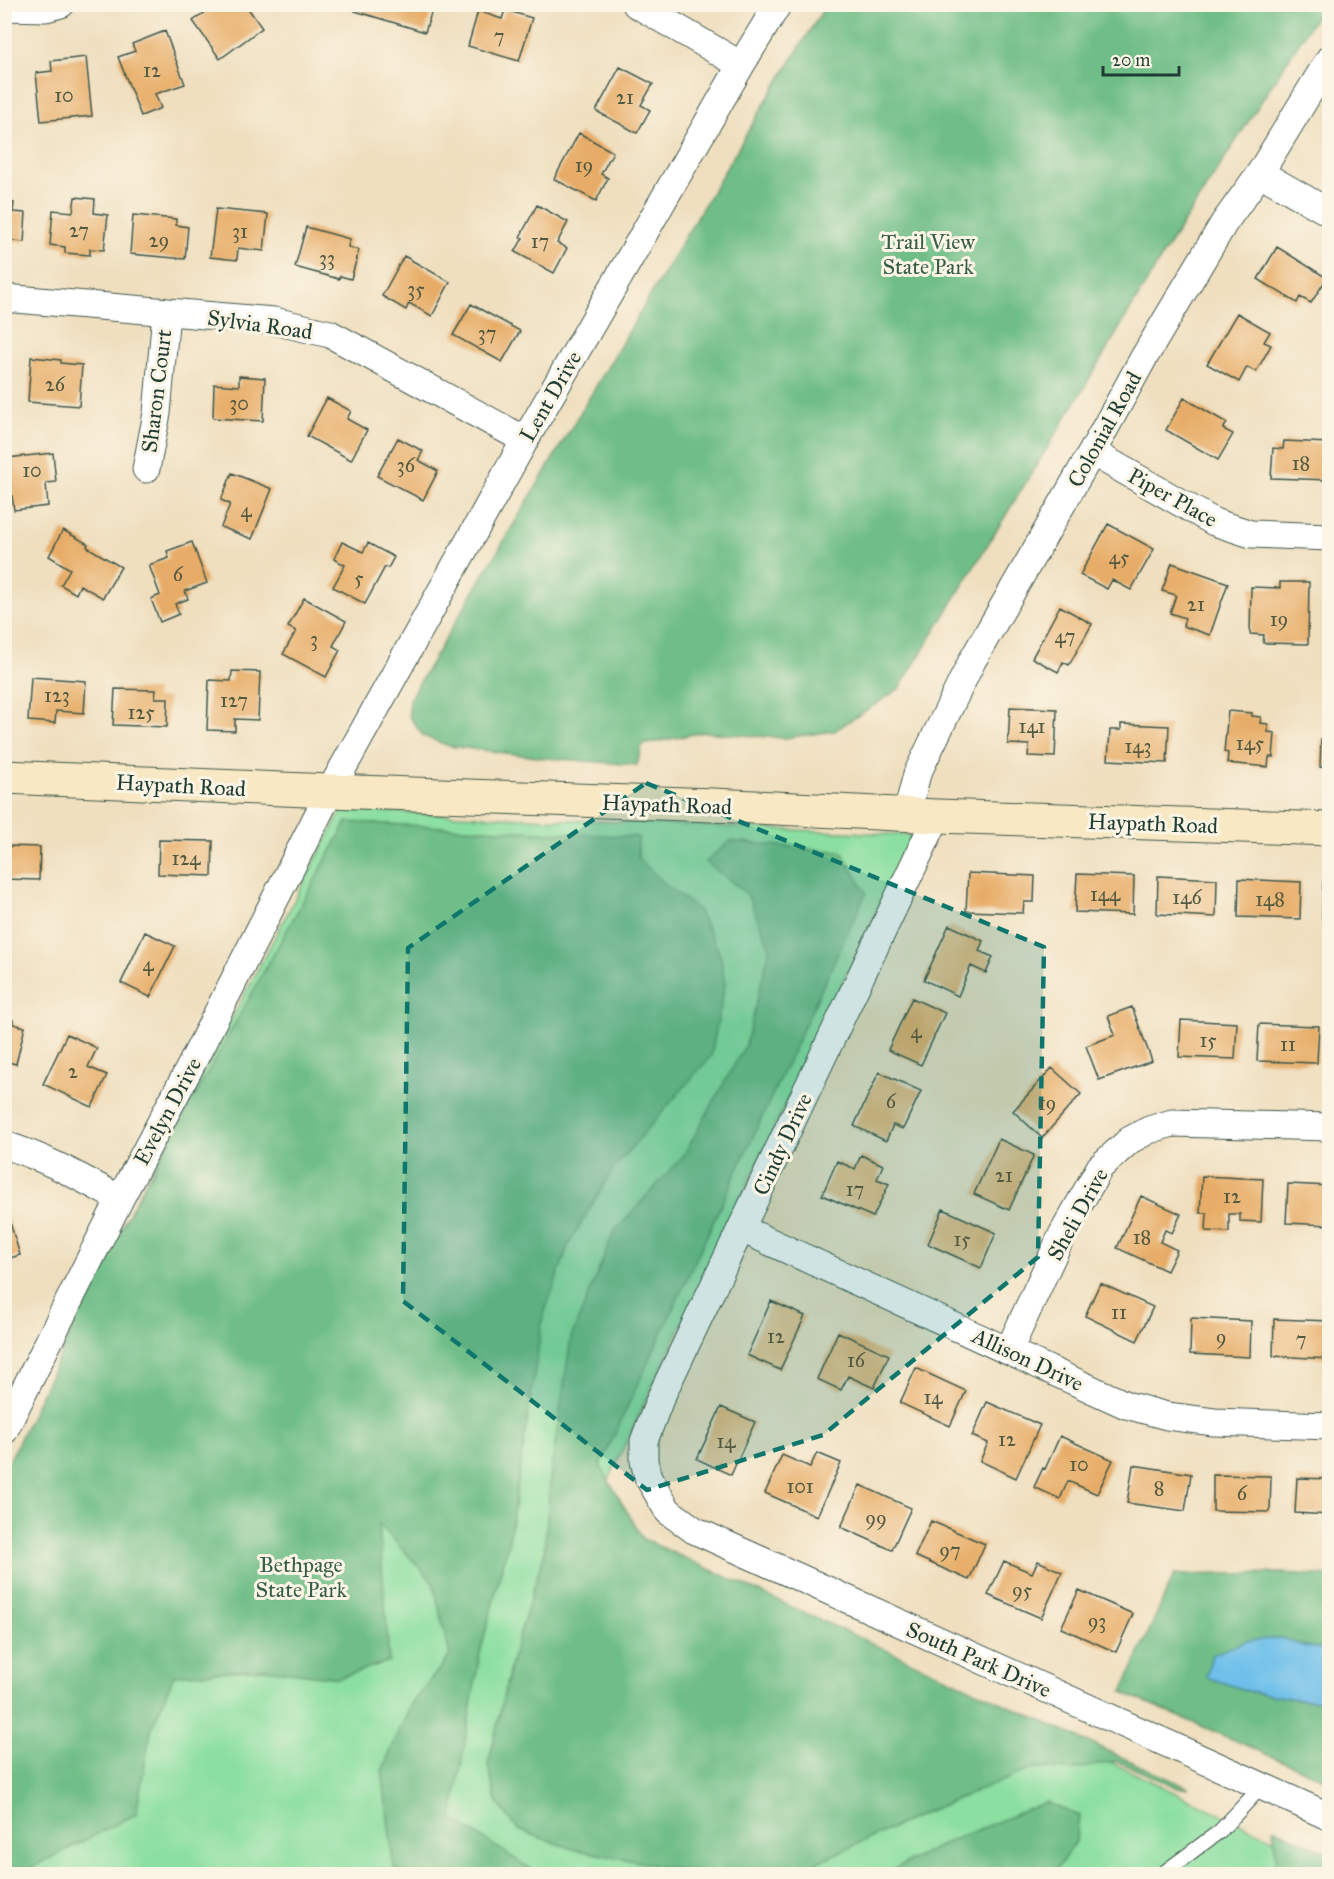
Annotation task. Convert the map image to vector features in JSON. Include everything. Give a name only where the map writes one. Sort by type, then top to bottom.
[{"type":"street","points":[[4,7],[46,8],[62,4]]},
{"type":"street","points":[[636,4],[741,65]]},
{"type":"street","name":"Lent Drive","points":[[330,791],[525,440],[778,4]]},
{"type":"street","name":"Colonial Road","points":[[922,815],[917,774],[972,661],[1143,359],[1224,223],[1260,173],[1329,58]]},
{"type":"street","points":[[1260,173],[1329,213]]},
{"type":"street","name":"Sylvia Road","points":[[4,298],[274,321],[330,334],[525,440]]},
{"type":"street","name":"Sharon Court","points":[[146,469],[157,413],[166,313]]},
{"type":"street","name":"Piper Place","points":[[1092,452],[1214,522],[1251,534],[1329,537]]},
{"type":"street","name":"Haypath Road","points":[[4,777],[922,815],[1329,829]]},
{"type":"street","name":"Evelyn Drive","points":[[4,1431],[120,1199],[189,1069],[330,791]]},
{"type":"street","name":"Cindy Drive","points":[[648,1477],[644,1461],[644,1441],[660,1399],[742,1229],[922,815]]},
{"type":"street","name":"Sheli Drive","points":[[1009,1350],[1063,1233],[1100,1167],[1130,1140],[1149,1130],[1172,1123],[1329,1127]]},
{"type":"street","points":[[4,1145],[22,1150],[120,1199]]},
{"type":"street","name":"Allison Drive","points":[[742,1229],[1126,1405],[1167,1416],[1214,1422],[1329,1426]]},
{"type":"street","name":"South Park Drive","points":[[648,1477],[668,1511],[694,1530],[1329,1817]]},
{"type":"lane","points":[[1162,1875],[1220,1831],[1262,1786]]},
{"type":"highlighted area","points":[[646,783],[1044,947],[1038,1257],[823,1435],[647,1490],[403,1301],[408,948]]},
{"type":"green space","name":"Trail View State Park","points":[[826,5],[1323,5],[1164,253],[899,689],[834,731],[784,738],[703,732],[642,745],[637,765],[546,758],[449,746],[423,736],[409,716],[409,700],[765,103]]},
{"type":"green space","name":"Bethpage State Park","points":[[342,810],[912,835],[592,1515],[1329,1866],[1329,1874],[5,1874],[119,1232]]},
{"type":"green space","points":[[347,822],[638,837],[638,858],[665,884],[698,910],[720,954],[725,984],[711,1056],[613,1169],[569,1244],[543,1317],[509,1540],[480,1653],[452,1819],[539,1874],[408,1874],[394,1868],[382,1771],[411,1704],[450,1656],[433,1582],[379,1524],[389,1661],[339,1678],[265,1669],[174,1675],[151,1730],[136,1814],[19,1874],[5,1874],[4,1472],[119,1232]]},
{"type":"green space","points":[[730,841],[842,852],[866,893],[600,1466],[643,1539],[1189,1788],[1178,1788],[1117,1761],[1073,1770],[1034,1768],[933,1809],[792,1874],[701,1874],[573,1849],[519,1830],[496,1801],[488,1765],[512,1659],[544,1554],[551,1470],[571,1338],[614,1232],[683,1156],[746,1044],[770,948],[747,894],[706,862]]},
{"type":"green space","points":[[1280,1573],[1329,1576],[1329,1650],[1304,1646],[1281,1638],[1248,1691],[1329,1702],[1329,1781],[1122,1692],[1174,1575]]},
{"type":"green space","points":[[1046,1802],[1079,1816],[1076,1840],[1054,1874],[884,1874],[950,1841]]},
{"type":"green space","points":[[1273,1828],[1329,1853],[1329,1874],[1302,1874],[1277,1865]]},
{"type":"water","points":[[1281,1638],[1304,1646],[1329,1650],[1329,1702],[1248,1691],[1206,1677],[1212,1655],[1246,1641]]},
{"type":"building","points":[[217,4],[245,4],[262,28],[220,59],[193,21]]},
{"type":"building","points":[[357,4],[434,4],[425,32],[355,11]]},
{"type":"building","points":[[505,10],[532,18],[519,61],[468,46],[478,11],[502,19]]},
{"type":"building","points":[[165,31],[185,84],[155,94],[161,108],[141,116],[118,57],[135,51],[132,44]]},
{"type":"building","points":[[86,57],[92,116],[41,121],[36,73],[52,71],[51,61]]},
{"type":"building","points":[[5,60],[10,61],[6,104],[5,104]]},
{"type":"building","points":[[620,67],[653,84],[641,105],[650,110],[637,133],[596,111]]},
{"type":"building","points":[[579,133],[613,152],[601,174],[608,178],[596,201],[554,179]]},
{"type":"building","points":[[75,197],[95,199],[94,213],[108,215],[104,250],[90,249],[90,255],[65,253],[65,247],[50,245],[53,210],[73,212]]},
{"type":"building","points":[[4,202],[14,203],[13,212],[26,213],[24,242],[4,240]]},
{"type":"building","points":[[537,205],[568,222],[557,243],[567,248],[554,273],[515,252],[523,238],[520,237]]},
{"type":"building","points":[[216,209],[268,214],[264,251],[238,248],[237,260],[210,257]]},
{"type":"building","points":[[133,215],[176,219],[176,225],[188,227],[185,259],[130,254]]},
{"type":"building","points":[[306,227],[350,239],[348,247],[359,250],[351,279],[340,276],[339,279],[295,267]]},
{"type":"building","points":[[1277,247],[1327,278],[1311,303],[1300,297],[1297,303],[1258,279]]},
{"type":"building","points":[[404,256],[450,282],[432,316],[409,303],[406,310],[382,296]]},
{"type":"building","points":[[471,304],[520,331],[502,362],[453,335]]},
{"type":"building","points":[[1237,313],[1270,332],[1264,342],[1271,345],[1256,372],[1247,367],[1239,382],[1207,364]]},
{"type":"building","points":[[31,357],[82,365],[79,406],[28,402]]},
{"type":"building","points":[[239,376],[265,378],[263,421],[213,418],[214,384],[239,386]]},
{"type":"building","points":[[327,398],[351,411],[347,419],[367,430],[351,460],[307,436]]},
{"type":"building","points":[[1184,398],[1227,423],[1223,429],[1233,434],[1218,460],[1166,430]]},
{"type":"building","points":[[398,438],[423,451],[418,460],[438,471],[423,500],[377,476]]},
{"type":"building","points":[[1284,441],[1330,443],[1330,480],[1271,478],[1273,448],[1283,449]]},
{"type":"building","points":[[53,453],[56,482],[46,483],[48,506],[14,510],[7,458]]},
{"type":"building","points":[[232,473],[272,489],[252,539],[221,527],[230,504],[221,500]]},
{"type":"building","points":[[1108,524],[1154,549],[1131,590],[1112,580],[1107,589],[1080,575]]},
{"type":"building","points":[[63,530],[121,567],[103,598],[80,585],[76,594],[61,585],[70,569],[49,556]]},
{"type":"building","points":[[192,542],[207,583],[185,591],[188,599],[175,604],[179,614],[160,622],[151,599],[160,595],[149,565],[169,558],[167,551]]},
{"type":"building","points":[[342,542],[363,552],[368,543],[394,557],[388,568],[385,567],[365,604],[333,587],[345,565],[334,559]]},
{"type":"building","points":[[1172,563],[1228,583],[1210,635],[1183,626],[1185,618],[1170,613],[1176,595],[1162,591]]},
{"type":"building","points":[[1280,582],[1309,582],[1308,644],[1263,643],[1264,635],[1250,634],[1251,587],[1280,588]]},
{"type":"building","points":[[304,598],[346,621],[333,646],[340,650],[326,677],[283,654],[296,631],[288,627]]},
{"type":"building","points":[[1060,606],[1092,624],[1069,665],[1063,662],[1058,672],[1032,658]]},
{"type":"building","points":[[232,671],[260,672],[258,720],[235,719],[235,731],[207,730],[209,680],[231,681]]},
{"type":"building","points":[[31,677],[86,681],[84,713],[56,711],[55,723],[28,721]]},
{"type":"building","points":[[115,689],[156,690],[155,698],[168,698],[167,727],[113,725]]},
{"type":"building","points":[[1010,707],[1057,709],[1055,757],[1028,756],[1029,745],[1008,744]]},
{"type":"building","points":[[1228,711],[1252,713],[1252,716],[1261,717],[1260,723],[1268,724],[1268,732],[1275,733],[1273,757],[1269,757],[1268,767],[1227,763],[1228,753],[1224,752]]},
{"type":"building","points":[[1121,724],[1169,726],[1167,763],[1108,760],[1110,730],[1121,730]]},
{"type":"building","points":[[1321,739],[1330,739],[1330,768],[1320,767]]},
{"type":"building","points":[[159,840],[213,841],[212,876],[158,874]]},
{"type":"building","points":[[4,846],[40,847],[39,880],[4,879]]},
{"type":"building","points":[[968,873],[1035,876],[1034,902],[1024,902],[1023,913],[966,911]]},
{"type":"building","points":[[1077,874],[1134,876],[1133,914],[1075,912]]},
{"type":"building","points":[[1158,876],[1217,879],[1216,917],[1157,914]]},
{"type":"building","points":[[1239,879],[1301,882],[1300,919],[1238,917]]},
{"type":"building","points":[[1323,882],[1330,882],[1330,919],[1322,919]]},
{"type":"building","points":[[949,925],[983,941],[979,951],[993,957],[986,973],[971,966],[958,996],[924,980]]},
{"type":"building","points":[[145,932],[175,946],[150,997],[121,983]]},
{"type":"building","points":[[912,998],[945,1013],[921,1065],[888,1050]]},
{"type":"building","points":[[1132,1007],[1152,1061],[1099,1080],[1086,1046],[1115,1035],[1108,1016]]},
{"type":"building","points":[[4,1018],[13,1020],[13,1024],[25,1027],[16,1064],[4,1061]]},
{"type":"building","points":[[1181,1020],[1237,1023],[1235,1059],[1179,1057]]},
{"type":"building","points":[[1259,1024],[1319,1026],[1317,1063],[1257,1061]]},
{"type":"building","points":[[67,1034],[97,1048],[88,1067],[107,1075],[92,1107],[43,1084]]},
{"type":"building","points":[[1052,1068],[1081,1094],[1042,1138],[1013,1111]]},
{"type":"building","points":[[879,1072],[921,1091],[903,1129],[893,1125],[886,1141],[854,1126]]},
{"type":"building","points":[[999,1139],[1034,1155],[1009,1210],[974,1194]]},
{"type":"building","points":[[861,1155],[883,1165],[877,1179],[889,1184],[873,1217],[822,1195],[837,1161],[855,1169]]},
{"type":"building","points":[[1202,1176],[1263,1179],[1261,1222],[1240,1221],[1240,1214],[1229,1214],[1229,1232],[1206,1231],[1207,1213],[1200,1213]]},
{"type":"building","points":[[1288,1184],[1330,1186],[1330,1225],[1286,1223]]},
{"type":"building","points":[[1141,1196],[1181,1214],[1172,1233],[1165,1230],[1160,1242],[1177,1250],[1167,1271],[1117,1248]]},
{"type":"building","points":[[4,1203],[20,1255],[4,1260]]},
{"type":"building","points":[[943,1209],[996,1233],[981,1268],[928,1244]]},
{"type":"building","points":[[1100,1283],[1153,1307],[1137,1341],[1085,1316]]},
{"type":"building","points":[[771,1301],[805,1316],[780,1370],[747,1355]]},
{"type":"building","points":[[1191,1318],[1251,1321],[1250,1357],[1190,1354]]},
{"type":"building","points":[[1274,1319],[1330,1321],[1330,1359],[1273,1356]]},
{"type":"building","points":[[838,1332],[889,1355],[874,1388],[848,1376],[841,1390],[817,1379]]},
{"type":"building","points":[[916,1368],[966,1391],[950,1426],[900,1403]]},
{"type":"building","points":[[987,1402],[1040,1425],[1016,1478],[980,1461],[988,1443],[972,1436]]},
{"type":"building","points":[[721,1407],[755,1422],[731,1475],[697,1459]]},
{"type":"building","points":[[1060,1436],[1113,1460],[1097,1494],[1068,1481],[1060,1499],[1034,1487]]},
{"type":"building","points":[[817,1453],[841,1463],[817,1516],[765,1493],[782,1455],[810,1467]]},
{"type":"building","points":[[1133,1465],[1191,1474],[1185,1511],[1127,1503]]},
{"type":"building","points":[[1213,1475],[1271,1476],[1270,1512],[1213,1511]]},
{"type":"building","points":[[1297,1478],[1330,1479],[1330,1515],[1295,1513]]},
{"type":"building","points":[[860,1485],[911,1508],[892,1550],[841,1527]]},
{"type":"building","points":[[931,1521],[985,1544],[969,1580],[915,1556]]},
{"type":"building","points":[[1004,1561],[1032,1573],[1038,1561],[1062,1572],[1041,1618],[988,1595]]},
{"type":"building","points":[[1079,1590],[1133,1614],[1116,1652],[1061,1628]]}]
